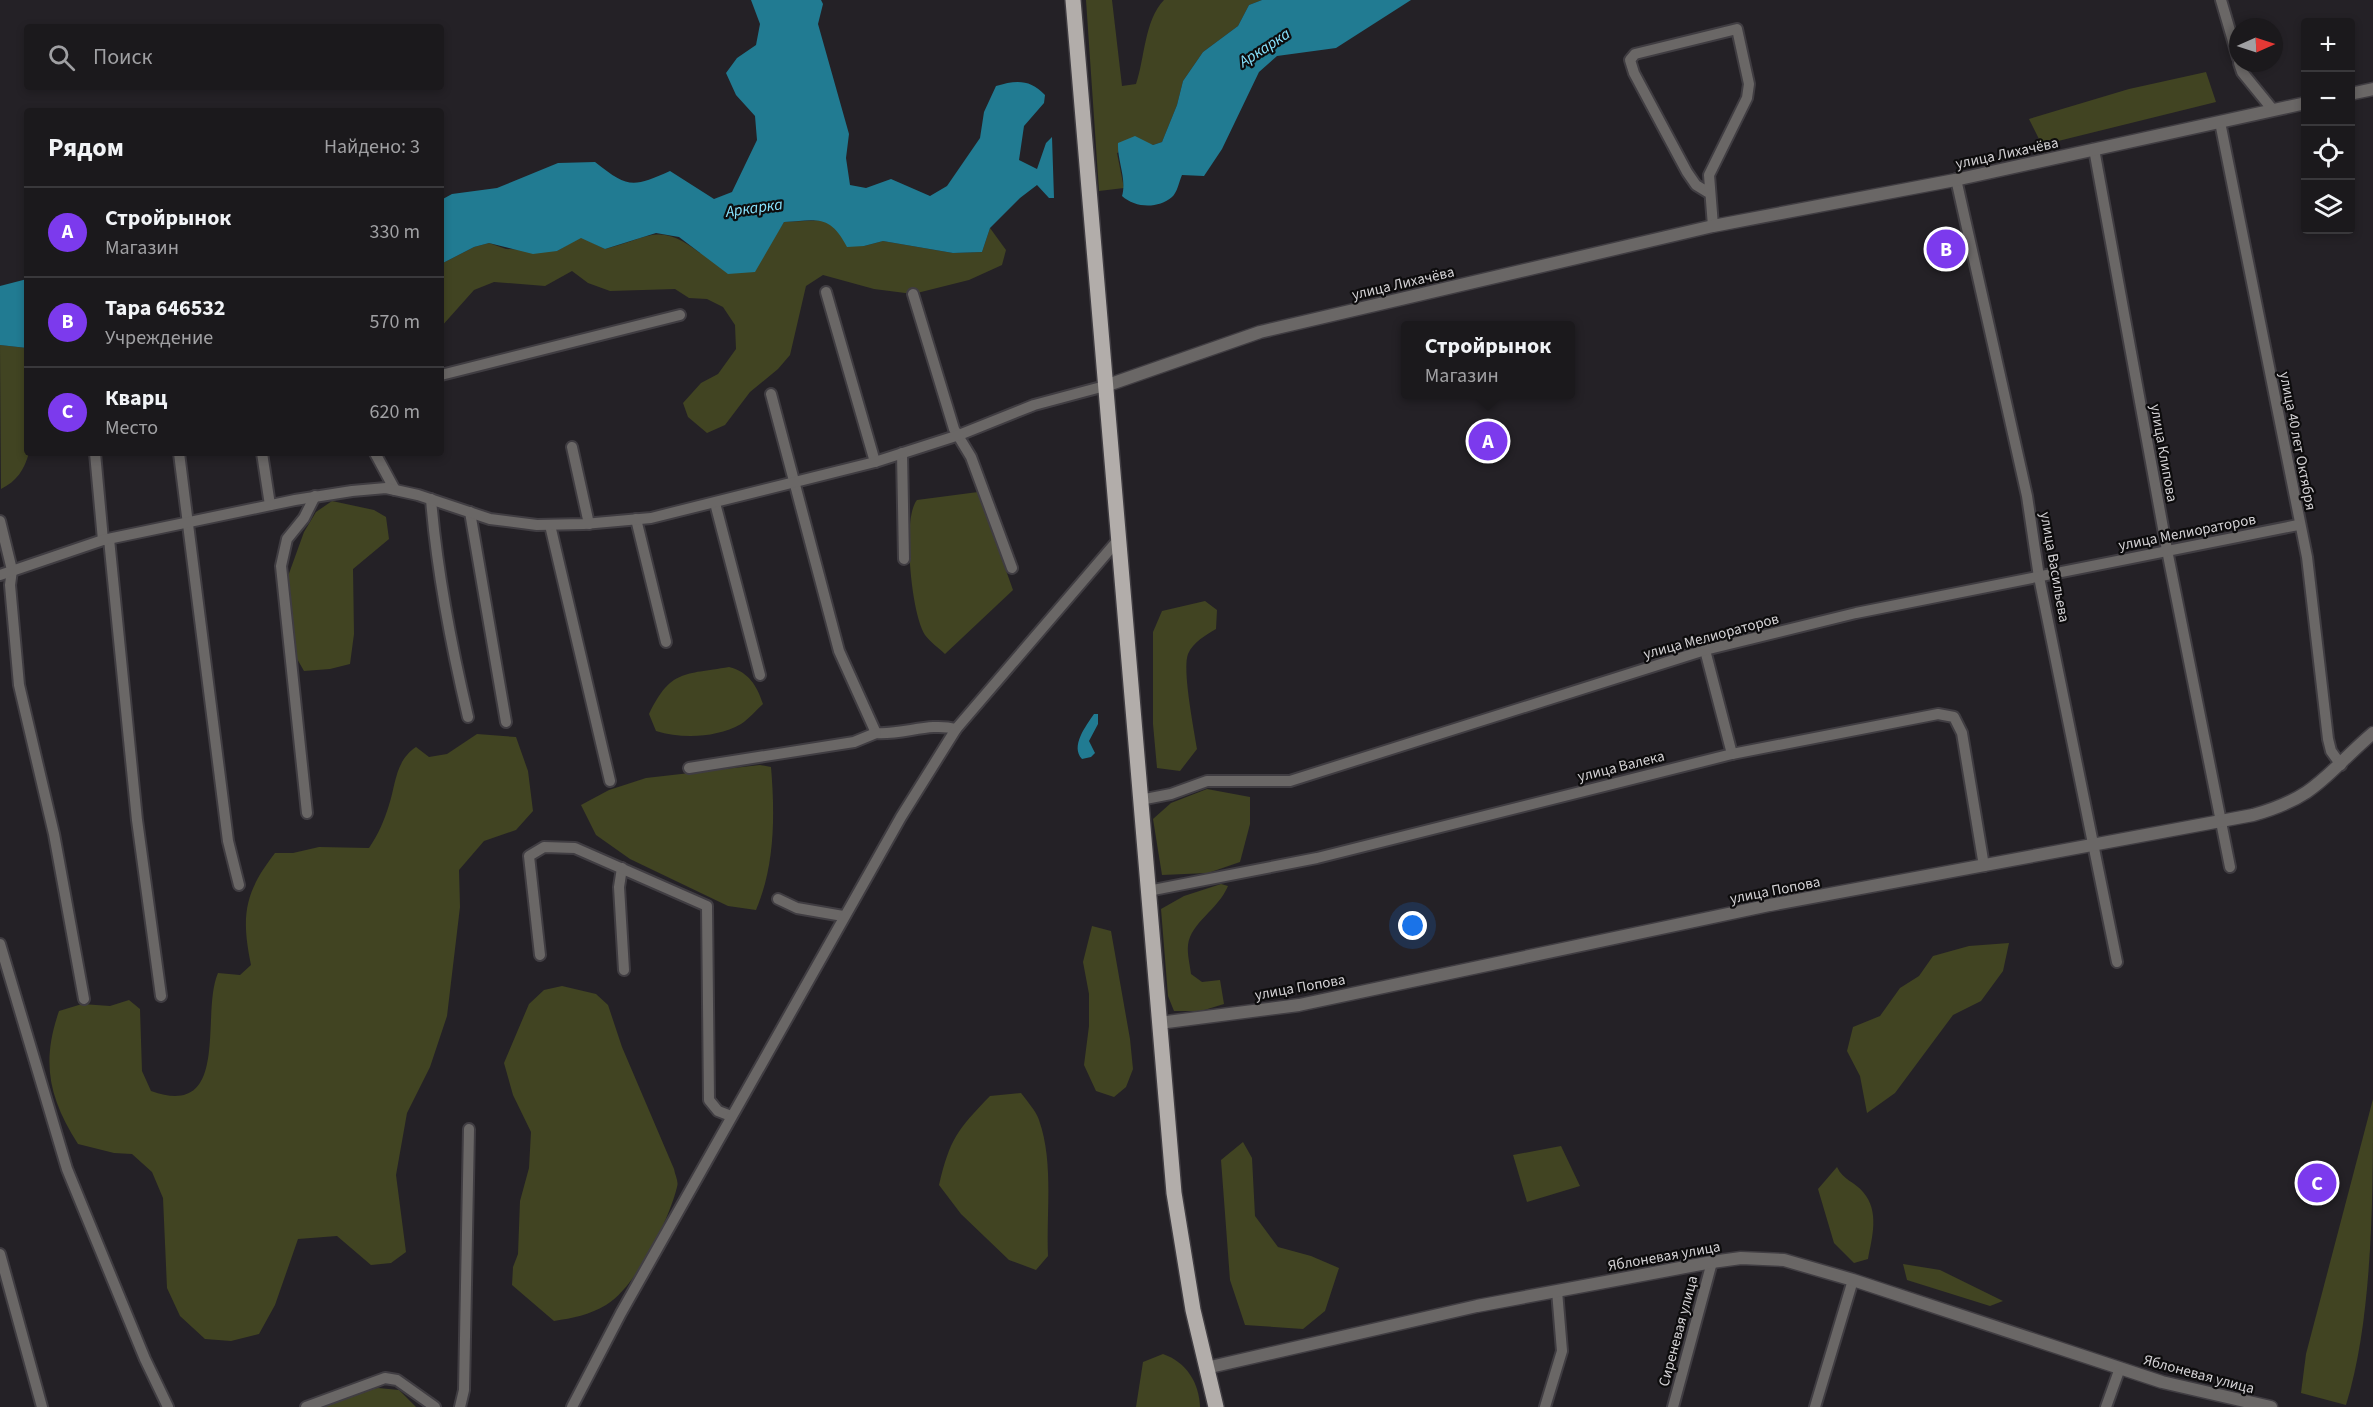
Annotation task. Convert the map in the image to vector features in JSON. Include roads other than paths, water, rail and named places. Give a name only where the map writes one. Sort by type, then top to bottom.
[{"type":"main road","points":[[1073,0],[1159,1023],[1182,1248],[1216,1407]]},
{"type":"street","points":[[2221,0],[2229,27]]},
{"type":"street","points":[[1709,193],[1696,185],[1687,172],[1634,73],[1630,60],[1635,54],[1737,29],[1749,84],[1747,98],[1709,175],[1713,226]]},
{"type":"street","points":[[2242,72],[2272,110]]},
{"type":"street","points":[[2355,93],[2373,89]]},
{"type":"street","name":"улица Лихачёва","points":[[1105,386],[1260,332],[1713,226],[1956,179],[2301,104]]},
{"type":"street","name":"улица 40 лет Октября","points":[[2220,122],[2298,525],[2307,557],[2328,739],[2331,751],[2341,765]]},
{"type":"street","name":"улица Клипова","points":[[2094,149],[2167,550],[2230,867]]},
{"type":"street","name":"улица Васильева","points":[[1956,179],[2027,496],[2039,577],[2117,962]]},
{"type":"street","points":[[826,292],[875,462]]},
{"type":"street","points":[[913,294],[954,429],[959,435],[990,506],[1012,568]]},
{"type":"street","points":[[444,374],[680,315]]},
{"type":"street","points":[[0,575],[106,540],[315,496],[386,488],[431,499],[490,519],[550,525],[636,519],[715,503],[875,462],[959,435],[1034,405],[1105,386]]},
{"type":"street","points":[[771,394],[839,651],[876,733]]},
{"type":"street","points":[[572,447],[589,524]]},
{"type":"street","points":[[902,453],[904,559]]},
{"type":"street","points":[[95,456],[129,750],[161,996]]},
{"type":"street","points":[[179,456],[190,522],[226,830],[239,885]]},
{"type":"street","points":[[262,456],[270,505]]},
{"type":"street","points":[[377,456],[395,490]]},
{"type":"street","points":[[307,813],[281,566],[287,539],[304,518],[315,496]]},
{"type":"street","points":[[431,499],[434,544],[453,654],[468,717]]},
{"type":"street","points":[[715,503],[760,675]]},
{"type":"street","points":[[470,512],[506,722]]},
{"type":"street","points":[[636,519],[666,642]]},
{"type":"street","points":[[0,521],[12,570],[10,585],[19,686],[54,834],[84,999]]},
{"type":"street","points":[[550,525],[610,781]]},
{"type":"street","name":"улица Мелиораторов","points":[[1140,800],[1171,794],[1207,781],[1290,781],[1705,650],[1856,613],[2298,525]]},
{"type":"street","points":[[572,1407],[621,1313],[843,916],[956,729],[1118,540]]},
{"type":"street","points":[[1705,650],[1732,754]]},
{"type":"street","name":"улица Валека","points":[[1148,891],[1317,858],[1732,754],[1938,714],[1954,717],[1962,733],[1984,866]]},
{"type":"street","points":[[689,768],[854,742],[876,733],[888,734],[941,725],[956,729]]},
{"type":"street","name":"улица Попова","points":[[1159,1023],[1299,1005],[1770,905],[1984,866],[2277,808],[2311,792],[2373,733]]},
{"type":"street","points":[[540,955],[529,856],[544,847],[575,848],[707,906],[710,1100],[718,1111],[731,1116]]},
{"type":"street","points":[[622,868],[619,887],[624,970]]},
{"type":"street","points":[[778,899],[797,908],[843,916]]},
{"type":"street","points":[[0,944],[67,1169],[145,1359],[168,1407]]},
{"type":"street","points":[[460,1407],[464,1390],[469,1129]]},
{"type":"street","points":[[0,1254],[42,1407]]},
{"type":"street","name":"Яблоневая улица","points":[[1206,1368],[1477,1306],[1741,1258],[1784,1260],[1853,1280],[2202,1393],[2271,1407]]},
{"type":"street","name":"Сиреневая улица","points":[[1673,1407],[1712,1262]]},
{"type":"street","points":[[1815,1407],[1853,1280]]},
{"type":"street","points":[[1545,1407],[1562,1351],[1557,1291]]},
{"type":"street","name":"Яблоневая улица","points":[[2106,1407],[2120,1368]]},
{"type":"street","points":[[306,1407],[385,1377],[397,1380],[435,1407]]},
{"type":"water","name":"Аркарка","points":[[751,0],[821,0],[823,4],[818,24],[849,134],[846,158],[850,185],[866,188],[891,179],[930,196],[947,186],[980,138],[984,112],[996,86],[1022,82],[1034,86],[1045,95],[1044,103],[1024,126],[1019,160],[1037,169],[1046,143],[1052,137],[1054,198],[1049,198],[1037,185],[1020,198],[990,228],[982,252],[953,253],[883,241],[864,246],[847,247],[841,236],[828,224],[822,221],[805,220],[784,222],[755,272],[728,274],[679,237],[656,233],[605,249],[581,238],[557,251],[533,254],[489,243],[474,247],[444,262],[444,198],[452,194],[497,188],[558,163],[595,162],[615,177],[631,183],[647,180],[670,171],[714,199],[732,192],[757,140],[755,116],[736,95],[726,73],[737,58],[756,45],[760,24]]},
{"type":"water","name":"Аркарка","points":[[1262,0],[1411,0],[1336,48],[1277,56],[1259,72],[1222,149],[1204,176],[1182,175],[1174,195],[1160,204],[1147,206],[1127,200],[1122,196],[1123,183],[1118,143],[1135,136],[1153,145],[1162,142],[1177,105],[1183,81],[1203,52],[1238,26],[1249,5]]},
{"type":"water","points":[[24,280],[24,348],[0,345],[0,286]]},
{"type":"water","points":[[1094,714],[1098,714],[1098,724],[1089,741],[1095,753],[1091,757],[1082,759],[1078,742]]},
{"type":"place","name":"Тара 646532","points":[[1946,249]]},
{"type":"place","name":"Стройрынок","points":[[1488,441]]},
{"type":"place","name":"Кварц","points":[[2317,1183]]}]
